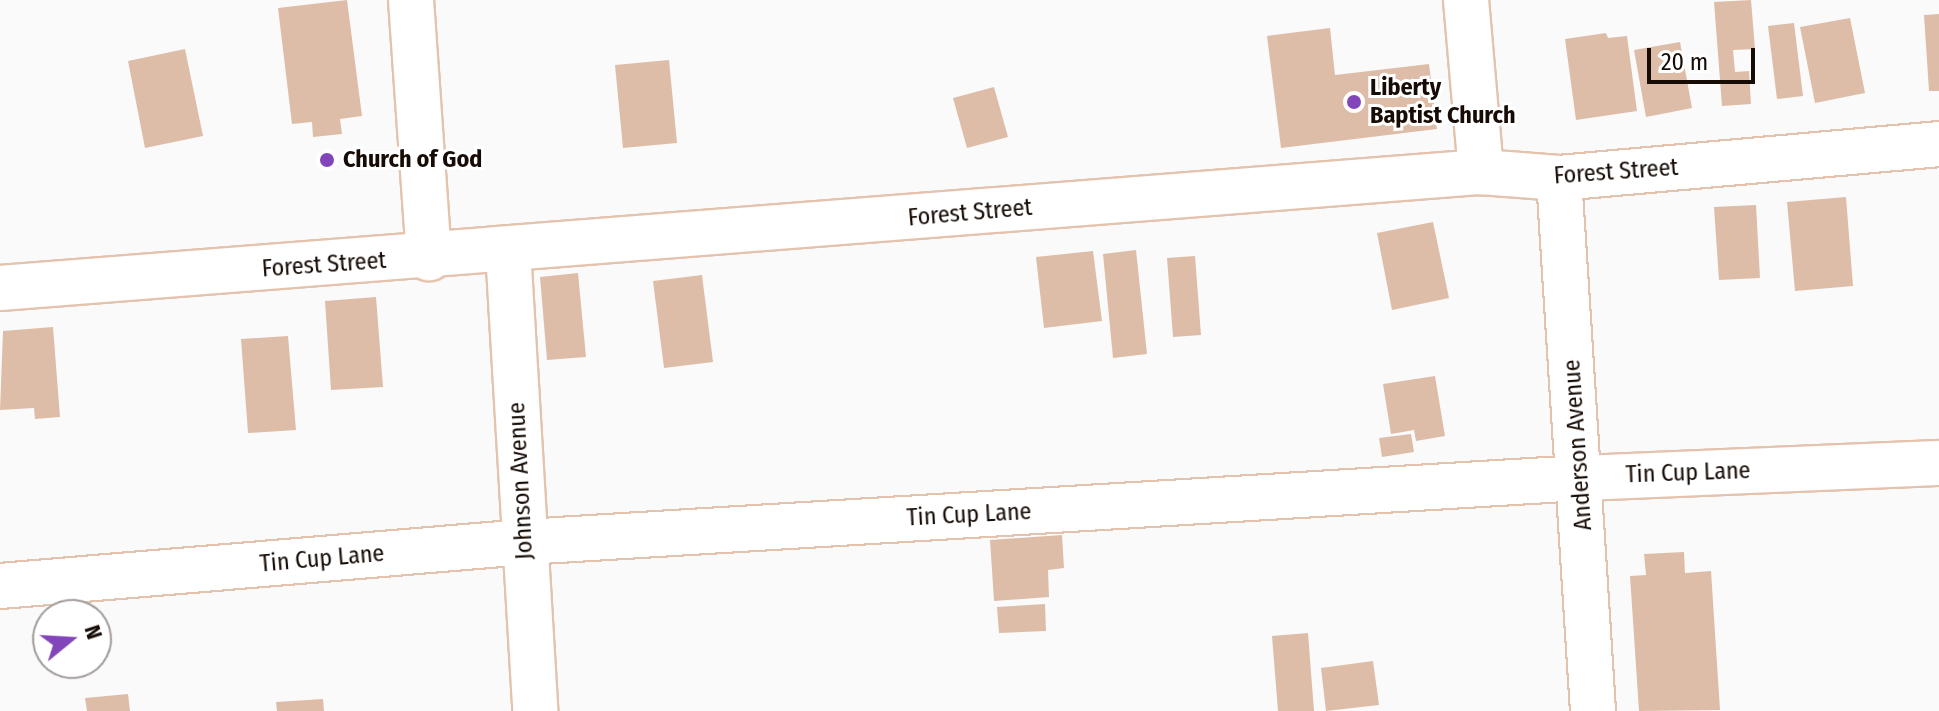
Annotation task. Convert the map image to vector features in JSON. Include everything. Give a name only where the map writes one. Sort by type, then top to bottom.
[{"type":"street","points":[[411,0],[429,258]]},
{"type":"street","points":[[1466,0],[1481,172]]},
{"type":"street","name":"Forest Street","points":[[0,288],[429,258],[1481,172],[1559,178],[1939,144]]},
{"type":"street","name":"Anderson Avenue","points":[[1559,178],[1581,478],[1593,711]]},
{"type":"street","name":"Johnson Avenue","points":[[508,250],[535,711]]},
{"type":"street","name":"Tin Cup Lane","points":[[0,586],[525,542],[1581,478],[1939,463]]},
{"type":"building","points":[[347,0],[362,116],[340,119],[342,134],[313,137],[312,122],[292,124],[278,8]]},
{"type":"building","points":[[1751,0],[1755,49],[1733,50],[1735,72],[1749,71],[1751,104],[1722,106],[1714,2]]},
{"type":"building","points":[[1939,14],[1939,91],[1929,91],[1924,15]]},
{"type":"building","points":[[1850,18],[1865,93],[1815,103],[1800,27]]},
{"type":"building","points":[[1794,23],[1803,96],[1777,99],[1768,26]]},
{"type":"building","name":"Liberty Baptist Church","points":[[1330,28],[1335,75],[1429,64],[1437,129],[1281,148],[1267,36]]},
{"type":"building","points":[[1606,33],[1608,38],[1627,36],[1637,111],[1576,120],[1565,39]]},
{"type":"building","points":[[1680,42],[1692,108],[1646,117],[1634,50]]},
{"type":"building","points":[[185,49],[203,136],[145,148],[128,61]]},
{"type":"building","points":[[669,60],[677,143],[623,148],[615,65]]},
{"type":"building","points":[[994,87],[1008,137],[967,148],[953,98]]},
{"type":"building","points":[[1846,197],[1853,286],[1795,291],[1787,202]]},
{"type":"building","points":[[1756,205],[1760,278],[1719,280],[1714,207]]},
{"type":"building","points":[[1433,222],[1449,298],[1392,310],[1377,233]]},
{"type":"building","points":[[1136,250],[1147,354],[1113,358],[1103,254]]},
{"type":"building","points":[[1093,251],[1102,321],[1044,328],[1036,257]]},
{"type":"building","points":[[1195,256],[1201,335],[1173,337],[1167,258]]},
{"type":"building","points":[[578,273],[586,357],[547,360],[540,277]]},
{"type":"building","points":[[702,275],[713,362],[664,368],[653,281]]},
{"type":"building","points":[[376,297],[383,387],[331,390],[325,301]]},
{"type":"building","points":[[53,327],[60,417],[35,419],[34,408],[0,410],[3,331]]},
{"type":"building","points":[[288,336],[296,430],[248,433],[241,339]]},
{"type":"building","points":[[1435,376],[1445,436],[1416,441],[1414,430],[1391,434],[1383,384]]},
{"type":"building","points":[[1411,434],[1414,452],[1382,457],[1379,438]]},
{"type":"building","points":[[1062,535],[1064,568],[1048,570],[1049,597],[994,601],[990,540]]},
{"type":"building","points":[[1684,552],[1685,573],[1711,571],[1720,710],[1639,711],[1630,576],[1646,575],[1644,554]]},
{"type":"building","points":[[1045,604],[1046,631],[999,633],[997,607]]},
{"type":"building","points":[[1308,633],[1314,711],[1278,711],[1272,636]]},
{"type":"building","points":[[1373,661],[1379,705],[1326,711],[1321,668]]},
{"type":"building","points":[[128,694],[130,711],[87,711],[85,698]]},
{"type":"building","points":[[323,699],[324,711],[277,711],[276,702]]},
{"type":"place","name":"Liberty Baptist Church","points":[[1354,102]]},
{"type":"place","name":"Church of God","points":[[327,160]]}]
